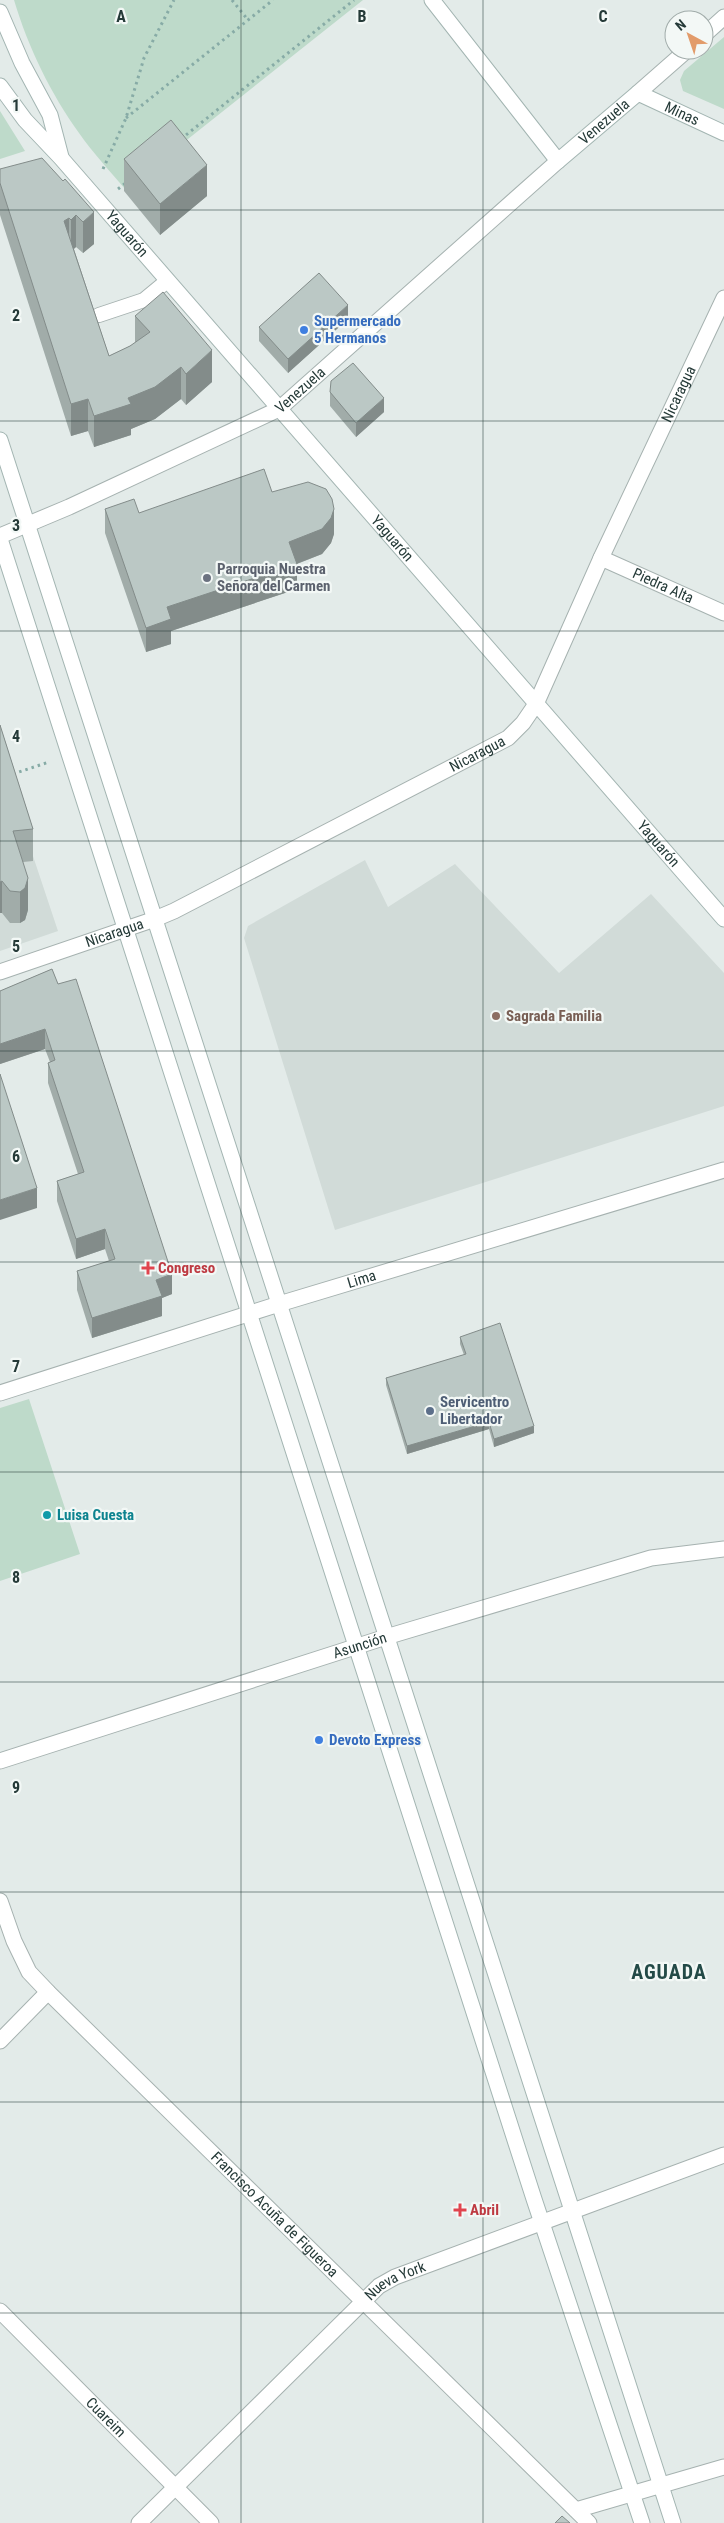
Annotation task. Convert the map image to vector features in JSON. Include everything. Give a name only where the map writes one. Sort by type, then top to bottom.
[{"type":"street","points":[[432,0],[558,161]]},
{"type":"street","name":"Yaguarón","points":[[0,12],[22,63],[50,115],[62,158]]},
{"type":"street","points":[[714,26],[724,17]]},
{"type":"street","name":"Venezuela","points":[[0,537],[280,409],[558,161],[675,60]]},
{"type":"street","name":"Yaguarón","points":[[0,86],[25,120],[62,158],[167,281],[724,918]]},
{"type":"street","name":"Minas","points":[[638,92],[724,133]]},
{"type":"street","points":[[43,161],[62,158]]},
{"type":"street","name":"Nicaragua","points":[[0,972],[155,919],[508,738],[523,723],[536,704],[601,558],[724,298]]},
{"type":"street","points":[[0,440],[673,2523]]},
{"type":"street","points":[[0,537],[542,2223],[642,2523]]},
{"type":"street","name":"Piedra Alta","points":[[601,558],[724,613]]},
{"type":"street","name":"Lima","points":[[0,1394],[279,1304],[724,1170]]},
{"type":"street","name":"Asunción","points":[[0,1760],[386,1637],[651,1558],[724,1549]]},
{"type":"street","name":"Francisco Acuña de Figueroa","points":[[0,1901],[14,1941],[29,1972],[362,2302],[589,2523]]},
{"type":"street","points":[[0,2041],[48,1992]]},
{"type":"street","name":"Nueva York","points":[[138,2523],[379,2286],[395,2277],[724,2155]]},
{"type":"street","name":"Cuareim","points":[[0,2311],[211,2523]]},
{"type":"street","points":[[576,2510],[724,2467]]},
{"type":"lane","points":[[99,315],[144,300],[167,281]]},
{"type":"path","points":[[103,169],[126,118],[144,58],[174,0]]},
{"type":"path","points":[[232,0],[248,20]]},
{"type":"path","points":[[126,118],[273,0]]},
{"type":"path","points":[[179,140],[354,0]]},
{"type":"path","points":[[118,189],[133,177]]},
{"type":"path","points":[[5,777],[70,755]]},
{"type":"shaded area","points":[[0,757],[58,931],[0,951]]},
{"type":"shaded area","name":"Sagrada Familia","points":[[365,860],[388,907],[455,864],[559,973],[651,894],[724,973],[724,1106],[335,1230],[244,938],[248,926]]},
{"type":"green space","points":[[14,0],[363,0],[125,189],[84,140],[59,102],[33,52]]},
{"type":"green space","points":[[724,37],[724,109],[683,91],[680,80],[684,71],[697,60],[714,60],[714,46]]},
{"type":"green space","points":[[0,111],[25,151],[0,159]]},
{"type":"green space","points":[[29,1399],[80,1554],[0,1581],[0,1408]]},
{"type":"building","points":[[171,120],[207,165],[160,204],[124,159]]},
{"type":"building","points":[[42,158],[63,181],[65,179],[94,212],[83,222],[76,215],[71,220],[69,218],[64,221],[109,356],[130,346],[150,332],[135,316],[163,292],[212,350],[186,374],[181,367],[155,387],[128,398],[131,404],[94,416],[88,399],[71,404],[0,183],[0,169]]},
{"type":"building","name":"Supermercado 5 Hermanos","points":[[319,273],[348,305],[288,359],[259,327]]},
{"type":"building","points":[[353,363],[384,398],[356,423],[330,392],[331,381]]},
{"type":"building","name":"Parroquia Nuestra Señora del Carmen","points":[[264,469],[272,492],[308,482],[326,489],[332,499],[334,509],[331,518],[322,529],[289,542],[297,564],[167,607],[171,619],[146,628],[105,509],[134,499],[139,513]]},
{"type":"building","points":[[0,725],[33,829],[13,831],[28,878],[25,888],[20,892],[10,891],[2,881],[0,882]]},
{"type":"building","points":[[52,969],[58,984],[76,979],[172,1274],[156,1280],[162,1296],[92,1318],[77,1271],[115,1259],[105,1229],[76,1239],[57,1181],[84,1172],[48,1063],[55,1060],[45,1029],[0,1044],[0,991]]},
{"type":"building","points":[[0,1074],[37,1188],[0,1200]]},
{"type":"building","points":[[500,1323],[534,1426],[494,1439],[489,1422],[407,1446],[386,1378],[466,1354],[460,1337]]},
{"type":"building","points":[[562,2516],[570,2523],[555,2523]]},
{"type":"place","name":"Supermercado 5 Hermanos","points":[[304,330]]},
{"type":"place","name":"Parroquia Nuestra Señora del Carmen","points":[[207,578]]},
{"type":"place","name":"Sagrada Familia","points":[[496,1016]]},
{"type":"place","name":"Congreso","points":[[148,1268]]},
{"type":"place","name":"Servicentro Libertador","points":[[430,1411]]},
{"type":"place","name":"Luisa Cuesta","points":[[47,1515]]},
{"type":"place","name":"Devoto Express","points":[[319,1740]]},
{"type":"place","name":"Abril","points":[[460,2210]]},
{"type":"district","name":"AGUADA","points":[[669,1972]]}]
